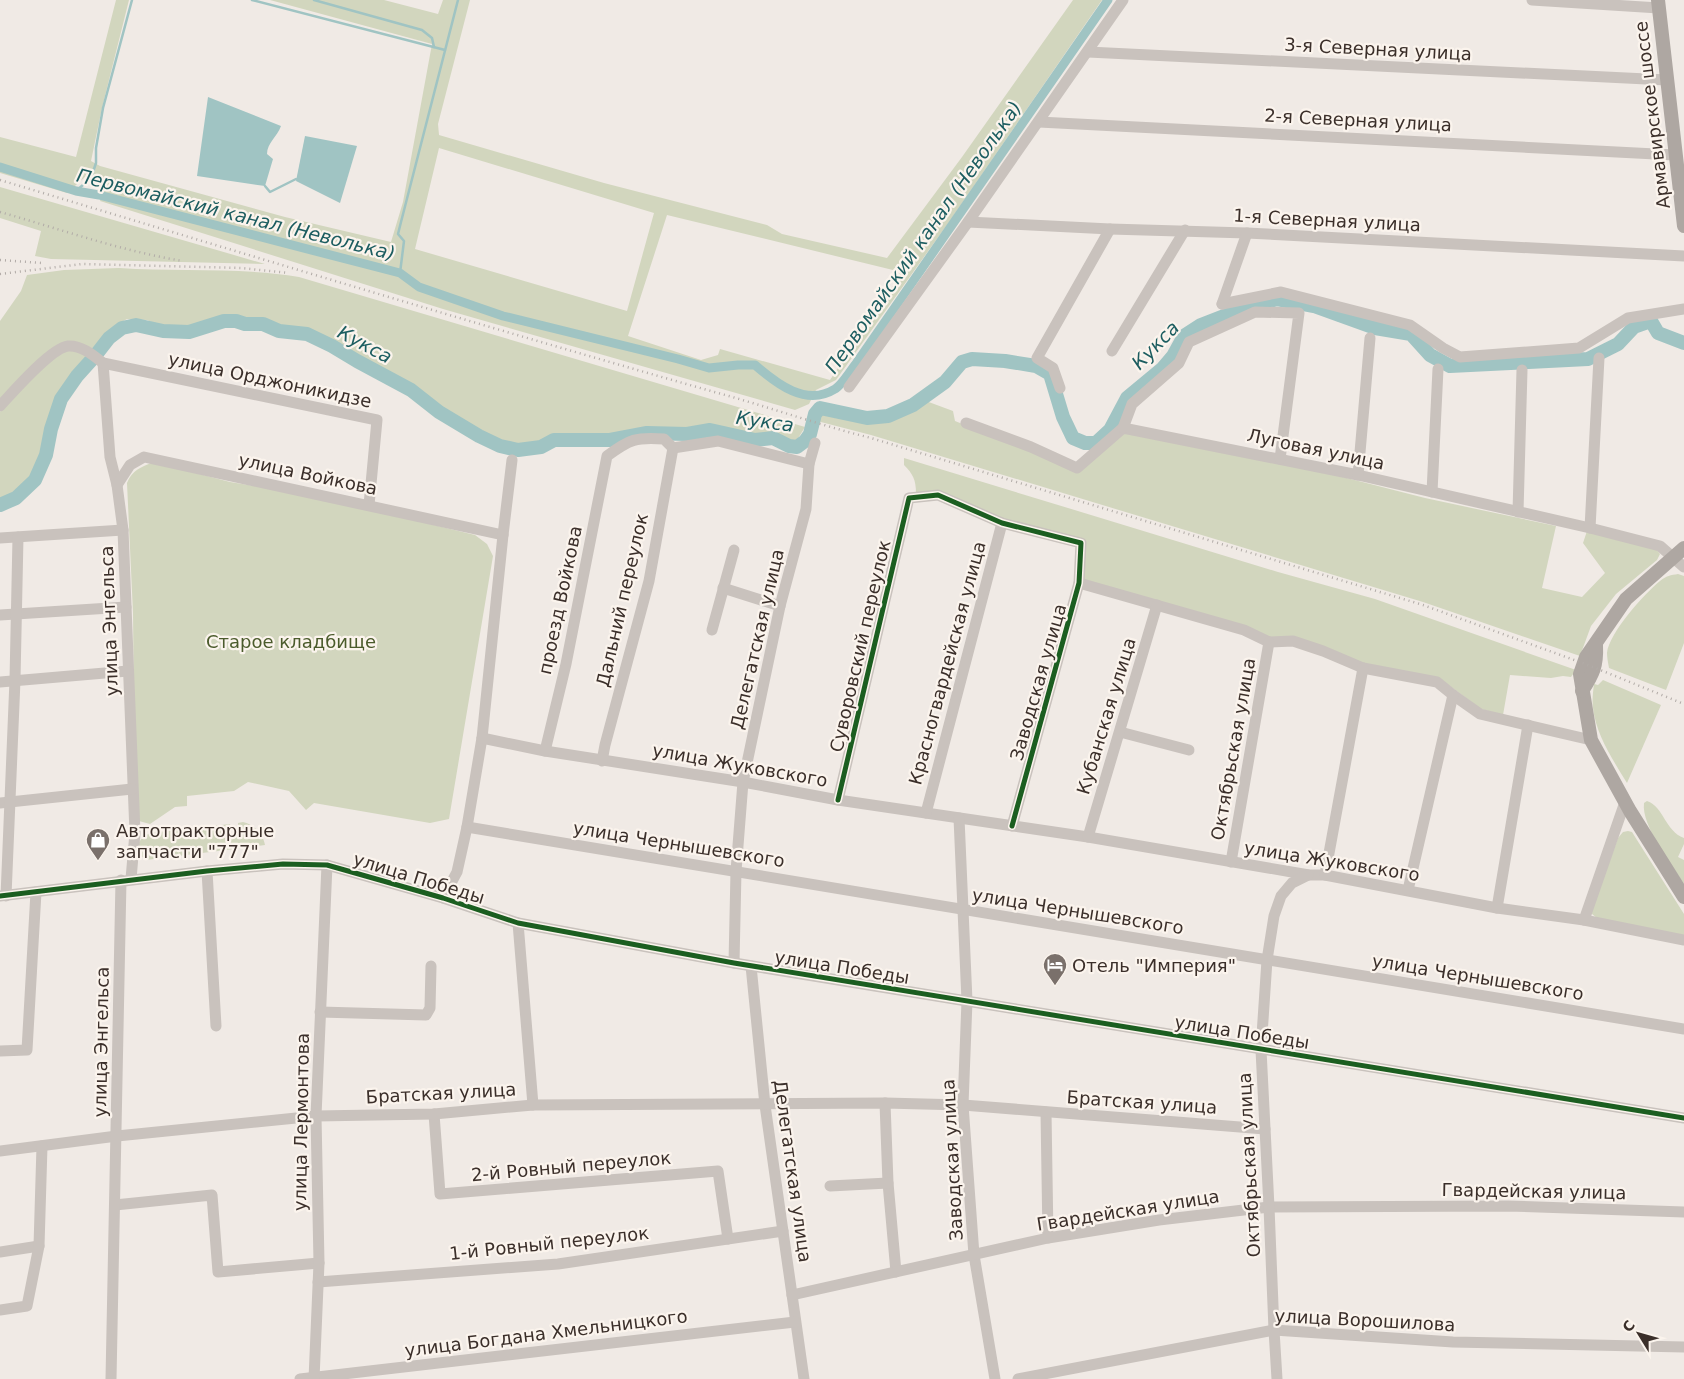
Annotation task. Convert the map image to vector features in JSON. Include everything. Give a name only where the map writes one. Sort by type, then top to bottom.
[{"type":"main road","name":"Армавирское шоссе","points":[[1658,4],[1684,226]]},
{"type":"main road","points":[[1684,548],[1679,562],[1626,599],[1586,657],[1580,674],[1591,740],[1625,802],[1684,897]]},
{"type":"street","points":[[849,387],[1039,122],[1123,0]]},
{"type":"street","points":[[1532,0],[1658,4]]},
{"type":"street","name":"3-я Северная улица","points":[[1088,52],[1667,80]]},
{"type":"street","name":"2-я Северная улица","points":[[1039,122],[1675,155]]},
{"type":"street","name":"1-я Северная улица","points":[[968,222],[1110,229],[1185,230],[1684,256]]},
{"type":"street","points":[[1060,388],[1053,368],[1037,358],[1110,229]]},
{"type":"street","points":[[1112,351],[1185,230]]},
{"type":"street","points":[[1247,233],[1222,304],[1282,292],[1410,325],[1443,348],[1460,357],[1579,348],[1628,318],[1684,308]]},
{"type":"street","points":[[966,423],[1032,447],[1076,468],[1123,428],[1132,404],[1179,363],[1189,342],[1255,312],[1299,313],[1280,459]]},
{"type":"street","points":[[1358,475],[1370,338]]},
{"type":"street","points":[[0,406],[55,352],[68,346],[85,350],[103,363]]},
{"type":"street","points":[[1590,528],[1600,358]]},
{"type":"street","name":"улица Энгельса","points":[[103,363],[110,457],[117,485],[123,530],[135,833],[126,880],[111,1379]]},
{"type":"street","name":"улица Орджоникидзе","points":[[103,363],[377,420],[369,505]]},
{"type":"street","points":[[1432,492],[1438,369]]},
{"type":"street","points":[[1518,512],[1522,370]]},
{"type":"street","name":"Луговая улица","points":[[1123,428],[1358,475],[1590,528],[1660,546],[1679,562]]},
{"type":"street","name":"проезд Войкова","points":[[545,751],[566,664],[607,456],[626,442],[647,438],[664,439],[673,448]]},
{"type":"street","points":[[673,448],[718,441],[809,464]]},
{"type":"street","name":"Делегатская улица","points":[[734,963],[736,871],[743,782],[780,606],[806,509],[809,464],[815,444]]},
{"type":"street","name":"Дальний переулок","points":[[602,760],[648,581],[673,448]]},
{"type":"street","name":"улица Войкова","points":[[117,485],[130,465],[144,457],[503,535]]},
{"type":"street","points":[[443,898],[457,872],[467,827],[482,738],[512,460]]},
{"type":"street","name":"Суворовский переулок","points":[[838,800],[909,498],[938,495],[1002,523]]},
{"type":"street","name":"Заводская улица","points":[[1002,523],[1081,543],[1079,583],[1012,826]]},
{"type":"street","name":"Красногвардейская улица","points":[[926,813],[1002,523]]},
{"type":"street","points":[[0,538],[123,530]]},
{"type":"street","points":[[3,896],[5,802],[15,680],[18,537]]},
{"type":"street","points":[[712,630],[734,550]]},
{"type":"street","points":[[1079,583],[1244,630],[1269,642],[1293,641],[1363,668],[1438,682],[1480,714],[1591,740]]},
{"type":"street","points":[[723,588],[780,606]]},
{"type":"street","name":"Кубанская улица","points":[[1088,837],[1157,606]]},
{"type":"street","points":[[0,615],[126,607]]},
{"type":"street","name":"Октябрьская улица","points":[[1231,862],[1269,642]]},
{"type":"street","points":[[1325,875],[1363,668]]},
{"type":"street","points":[[0,682],[128,671]]},
{"type":"street","points":[[1408,890],[1453,695]]},
{"type":"street","points":[[1497,908],[1528,725]]},
{"type":"street","points":[[1120,732],[1189,750]]},
{"type":"street","name":"улица Жуковского","points":[[482,738],[545,751],[743,782],[838,800],[1088,837],[1308,875],[1325,875],[1497,908],[1584,920],[1684,940]]},
{"type":"street","points":[[5,802],[132,788]]},
{"type":"street","points":[[1584,920],[1625,802]]},
{"type":"street","name":"Заводская улица","points":[[958,818],[967,1001],[963,1105],[974,1255],[995,1379]]},
{"type":"street","name":"улица Чернышевского","points":[[467,827],[1684,1028]]},
{"type":"street","name":"улица Победы","points":[[3,896],[207,871],[283,864],[327,865],[443,898],[518,923],[751,966],[1684,1118]]},
{"type":"street","name":"улица Лермонтова","points":[[314,1378],[319,1263],[316,1116],[327,865]]},
{"type":"street","points":[[207,871],[216,1026]]},
{"type":"street","name":"Октябрьская улица","points":[[1277,1379],[1260,1050],[1267,960],[1274,916],[1281,896],[1292,883],[1308,875]]},
{"type":"street","points":[[0,1050],[26,1050],[36,892]]},
{"type":"street","points":[[518,923],[533,1106]]},
{"type":"street","points":[[320,1012],[426,1015],[430,1008],[431,966]]},
{"type":"street","name":"Делегатская улица","points":[[751,966],[765,1105],[804,1379]]},
{"type":"street","points":[[885,1103],[888,1183],[896,1272]]},
{"type":"street","name":"Братская улица","points":[[0,1151],[117,1136],[316,1116],[434,1114],[533,1106],[885,1103],[963,1105],[1265,1129]]},
{"type":"street","name":"Братская улица","points":[[1046,1112],[1048,1238]]},
{"type":"street","name":"2-й Ровный переулок","points":[[434,1114],[440,1194],[718,1171],[728,1239]]},
{"type":"street","points":[[0,1310],[27,1306],[39,1246],[42,1146]]},
{"type":"street","points":[[830,1186],[888,1183]]},
{"type":"street","points":[[115,1205],[212,1195],[218,1272],[319,1263]]},
{"type":"street","name":"Гвардейская улица","points":[[792,1294],[1048,1238],[1159,1220],[1269,1207],[1508,1206],[1684,1212]]},
{"type":"street","name":"1-й Ровный переулок","points":[[318,1282],[558,1264],[783,1231]]},
{"type":"street","points":[[0,1252],[39,1246]]},
{"type":"street","name":"улица Богдана Хмельницкого","points":[[300,1379],[795,1322]]},
{"type":"street","name":"улица Ворошилова","points":[[1018,1379],[1274,1330],[1453,1342],[1684,1347]]},
{"type":"green space","points":[[116,0],[129,0],[91,161],[100,166],[285,217],[391,242],[403,202],[432,44],[270,0],[384,0],[438,14],[443,0],[470,0],[438,124],[439,135],[604,183],[767,225],[782,234],[887,258],[962,157],[1073,0],[1102,0],[949,222],[836,380],[816,390],[809,404],[795,410],[443,309],[100,201],[104,189],[103,183],[85,177],[67,193],[0,173],[0,137],[76,157]],"holes":[[[439,148],[654,213],[627,311],[415,249]],[[667,215],[899,271],[900,275],[830,380],[720,349],[718,355],[701,360],[628,336]]]},
{"type":"green space","points":[[0,187],[265,264],[51,259],[35,256],[41,231],[0,218]]},
{"type":"green space","points":[[119,268],[254,272],[299,277],[805,427],[797,440],[791,444],[774,436],[753,437],[711,427],[686,432],[646,429],[635,434],[609,438],[555,436],[540,443],[519,447],[501,443],[480,434],[412,387],[333,343],[308,332],[280,328],[264,321],[245,322],[236,319],[224,319],[189,329],[160,326],[147,320],[127,319],[114,326],[94,350],[72,342],[0,402],[0,321],[21,291],[27,275],[64,270]]},
{"type":"green space","points":[[68,349],[83,352],[87,360],[61,389],[58,395],[42,455],[33,475],[25,485],[0,502],[0,412],[12,396],[58,353]]},
{"type":"green space","points":[[926,401],[953,411],[955,421],[1075,469],[1124,432],[1335,475],[1425,498],[1556,526],[1542,588],[1582,597],[1605,573],[1583,543],[1587,531],[1656,549],[1660,554],[1657,560],[1616,594],[1591,626],[1580,656],[1423,602],[871,435],[817,421],[824,411],[879,422],[903,414]]},
{"type":"green space","points":[[904,458],[1278,572],[1375,599],[1576,670],[1571,677],[1551,678],[1510,675],[1503,715],[1481,709],[1443,681],[1364,664],[1270,638],[1083,581],[1085,543],[916,493],[915,481],[904,465]]},
{"type":"green space","name":"Старое кладбище","points":[[154,462],[230,482],[311,495],[475,535],[487,544],[493,556],[449,819],[430,823],[314,803],[306,810],[289,791],[248,782],[234,791],[187,796],[187,806],[175,807],[150,824],[139,821],[135,811],[133,613],[127,483],[134,472]]},
{"type":"green space","points":[[1678,574],[1684,576],[1684,643],[1666,690],[1609,668],[1607,653],[1614,635],[1637,604],[1662,579]]},
{"type":"green space","points":[[1603,680],[1661,705],[1627,783],[1606,747],[1595,718],[1593,708],[1594,684],[1598,685]]},
{"type":"green space","points":[[1647,801],[1657,808],[1678,835],[1684,838],[1684,844],[1678,857],[1684,860],[1684,884],[1658,845],[1647,823],[1644,803]]},
{"type":"green space","points":[[243,822],[257,830],[265,845],[146,860],[139,853],[139,842],[150,833],[230,824],[231,837],[238,837],[238,823]]},
{"type":"green space","points":[[1623,832],[1632,832],[1684,914],[1684,937],[1597,918],[1592,914],[1592,909],[1618,838]]},
{"type":"water","points":[[208,97],[281,126],[267,150],[267,154],[273,159],[265,186],[197,176]]},
{"type":"water","points":[[305,136],[357,146],[340,203],[296,181]]},
{"type":"waterway","points":[[76,191],[91,178],[96,163],[96,148],[103,108],[132,0]]},
{"type":"waterway","points":[[252,0],[445,50]]},
{"type":"waterway","points":[[314,0],[422,30],[432,38],[434,47]]},
{"type":"waterway","points":[[400,273],[404,241],[398,234],[458,0]]},
{"type":"waterway","name":"Первомайский канал (Неволька)","points":[[0,167],[76,191],[99,195],[400,273],[419,287],[503,316],[709,368],[755,365],[782,386],[792,391],[813,396],[835,389],[849,373],[1108,0]]},
{"type":"waterway","points":[[265,186],[270,192],[296,179]]},
{"type":"waterway","name":"Кукса","points":[[0,505],[16,498],[35,480],[46,455],[51,429],[61,399],[77,376],[109,338],[122,328],[136,325],[163,331],[189,332],[224,321],[236,321],[245,324],[263,324],[279,331],[307,334],[411,390],[439,412],[479,436],[500,446],[518,450],[541,447],[554,440],[610,440],[647,433],[687,434],[710,430],[755,440],[773,438],[789,446],[797,447],[810,434],[815,414],[820,408],[867,418],[888,416],[913,405],[945,382],[962,362],[972,359],[1005,361],[1036,366],[1050,374],[1063,417],[1073,438],[1085,443],[1096,443],[1110,430],[1127,398],[1162,369],[1173,356],[1184,336],[1201,325],[1242,309],[1277,299],[1314,306],[1375,328],[1411,334],[1430,355],[1450,366],[1588,359],[1618,344],[1634,327],[1651,321],[1658,333],[1684,343]]},
{"type":"railway","points":[[0,180],[448,315],[871,438],[1423,605],[1588,665],[1684,704]]},
{"type":"railway","points":[[0,212],[114,246],[183,261]]},
{"type":"railway","points":[[0,260],[42,263]]},
{"type":"railway","points":[[0,274],[82,264],[241,268],[289,273]]},
{"type":"cycle path","points":[[838,800],[909,498],[938,495],[1002,523],[1081,543],[1079,583],[1012,826]]},
{"type":"cycle path","points":[[0,896],[207,871],[283,864],[327,865],[443,898],[518,923],[734,963],[1684,1118]]},
{"type":"place","name":"Автотракторные запчасти \"777\"","points":[[98,861]]},
{"type":"place","name":"Отель \"Империя\"","points":[[1055,986]]}]
